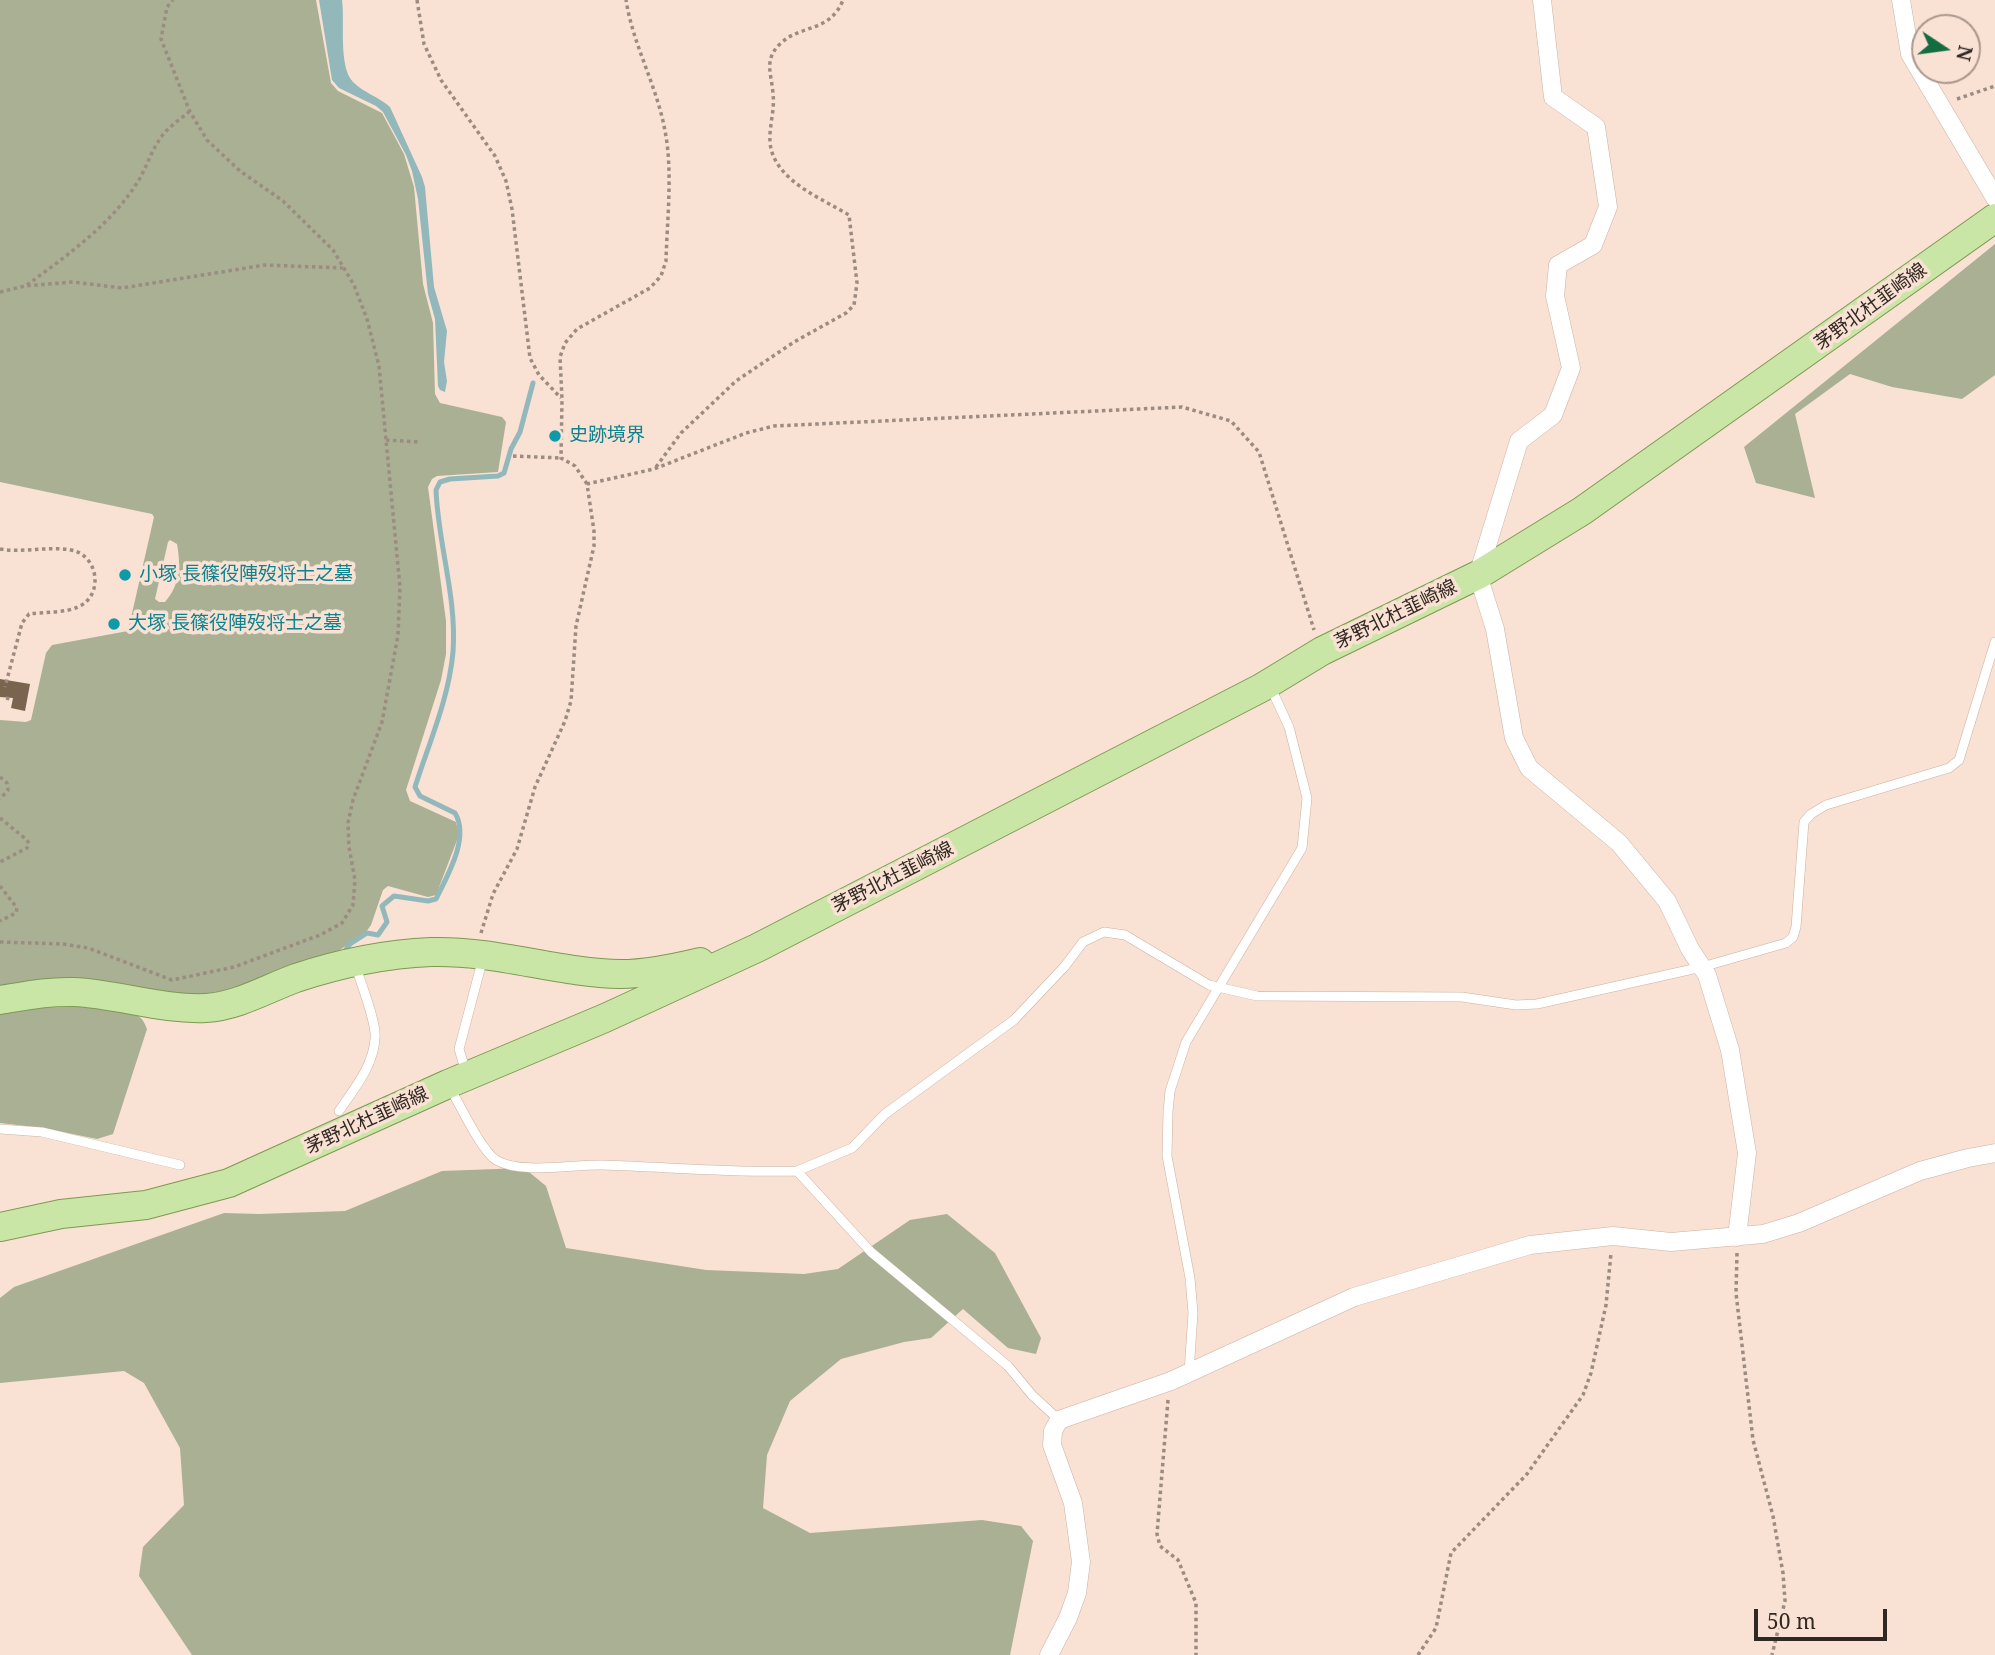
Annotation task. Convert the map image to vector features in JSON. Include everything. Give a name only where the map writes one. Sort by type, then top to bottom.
[{"type":"main road","name":"茅野北杜韮崎線","points":[[0,1227],[61,1214],[146,1205],[229,1183],[457,1080],[605,1018],[757,948],[1269,683],[1322,651],[1478,575],[1583,511],[1995,218]]},
{"type":"main road","name":"茅野北杜韮崎線","points":[[0,1000],[52,992],[76,992],[206,1008],[241,1001],[295,979],[354,961],[434,952],[479,955],[622,974],[678,968],[757,948]]},
{"type":"street","points":[[1542,0],[1553,97],[1595,127],[1608,207],[1593,245],[1558,265],[1555,296],[1571,368],[1553,415],[1519,441],[1478,575],[1495,629],[1514,738],[1530,768],[1619,843],[1667,901],[1690,949],[1707,975],[1725,1030],[1747,1153],[1737,1237]]},
{"type":"street","points":[[1901,0],[1910,54],[1995,198]]},
{"type":"street","points":[[1049,1655],[1077,1593],[1081,1563],[1073,1503],[1052,1446],[1053,1432],[1059,1420],[1171,1381],[1354,1297],[1530,1245],[1613,1237],[1671,1242],[1763,1234],[1799,1223],[1920,1171],[1968,1157],[1995,1153]]},
{"type":"lane","points":[[479,955],[459,1049],[457,1080],[488,1152],[506,1164],[524,1167],[602,1165],[761,1172],[797,1171],[852,1148],[885,1114],[1014,1020],[1083,942],[1104,932],[1125,935],[1209,985],[1257,996],[1462,998],[1516,1005],[1537,1004],[1702,967],[1786,943],[1793,937],[1804,822],[1826,805],[1949,768],[1959,760],[1995,642]]},
{"type":"lane","points":[[1189,1372],[1192,1302],[1165,1137],[1170,1091],[1186,1042],[1302,848],[1307,798],[1289,727],[1269,683]]},
{"type":"lane","points":[[339,1111],[368,1064],[376,1035],[354,961]]},
{"type":"lane","points":[[0,1129],[42,1132],[180,1165]]},
{"type":"lane","points":[[797,1171],[871,1252],[1008,1366],[1032,1395],[1059,1420]]},
{"type":"path","points":[[0,942],[63,944],[88,948],[172,980],[234,967],[320,935],[342,923],[353,905],[355,880],[348,823],[382,722],[398,635],[400,587],[379,366],[367,319],[354,285],[333,250],[283,201],[240,172],[207,140],[190,112],[161,39],[167,7],[173,0]]},
{"type":"path","points":[[416,0],[424,44],[441,80],[495,156],[506,181],[512,209],[530,358],[539,375],[562,399]]},
{"type":"path","points":[[561,458],[562,399],[559,356],[565,343],[577,328],[650,288],[662,276],[666,261],[668,148],[665,128],[629,21],[626,0]]},
{"type":"path","points":[[654,469],[681,433],[736,381],[794,342],[846,313],[854,305],[857,283],[849,215],[792,180],[781,167],[770,145],[774,103],[768,69],[773,52],[782,42],[830,19],[839,10],[843,0]]},
{"type":"path","points":[[1942,105],[1995,86]]},
{"type":"path","points":[[25,286],[84,242],[108,218],[135,186],[158,141],[168,129],[190,112]]},
{"type":"path","points":[[0,292],[25,286],[73,282],[122,288],[265,265],[343,268]]},
{"type":"path","points":[[587,484],[654,469],[746,433],[774,426],[1182,407],[1231,421],[1259,453],[1308,614],[1322,651]]},
{"type":"path","points":[[386,440],[420,442]]},
{"type":"path","points":[[479,955],[493,894],[517,849],[536,787],[571,701],[576,626],[594,546],[587,484],[575,466],[561,458],[513,456]]},
{"type":"path","points":[[0,550],[71,550],[85,555],[93,566],[96,580],[89,600],[77,608],[29,614],[22,623],[5,687]]},
{"type":"path","points":[[0,777],[7,783],[8,790],[0,799]]},
{"type":"path","points":[[0,818],[27,839],[29,844],[27,848],[0,862]]},
{"type":"path","points":[[0,886],[17,908],[16,913],[0,921]]},
{"type":"path","points":[[1418,1655],[1436,1628],[1451,1553],[1527,1474],[1583,1395],[1591,1373],[1606,1305],[1613,1237]]},
{"type":"path","points":[[1737,1237],[1736,1293],[1753,1440],[1773,1516],[1783,1573],[1785,1601],[1772,1655]]},
{"type":"path","points":[[1171,1381],[1157,1534],[1160,1546],[1178,1560],[1196,1602],[1196,1655]]},
{"type":"green space","points":[[0,0],[316,0],[331,83],[338,91],[382,113],[404,154],[414,187],[423,284],[433,323],[435,394],[440,403],[502,417],[506,422],[498,472],[437,476],[428,487],[446,621],[446,654],[441,680],[406,790],[410,801],[456,822],[459,835],[436,895],[428,897],[388,886],[383,890],[366,932],[337,952],[248,987],[202,997],[0,990],[0,720],[31,720],[46,653],[52,645],[128,631],[154,517],[152,514],[0,482]],"holes":[[[170,540],[177,544],[179,568],[174,589],[165,602],[159,602],[155,599],[168,542]]]},
{"type":"green space","points":[[1995,244],[1995,375],[1962,399],[1892,387],[1850,374],[1795,414],[1815,498],[1756,483],[1744,447]]},
{"type":"green space","points":[[56,1004],[99,1006],[131,1012],[143,1020],[147,1029],[113,1134],[97,1139],[0,1123],[0,1011]]},
{"type":"green space","points":[[524,1168],[546,1186],[566,1248],[706,1270],[804,1274],[838,1269],[910,1220],[947,1214],[995,1253],[1041,1338],[1036,1354],[1008,1348],[963,1309],[931,1338],[904,1342],[841,1359],[790,1401],[767,1455],[763,1508],[810,1533],[982,1520],[1021,1526],[1033,1541],[1010,1655],[192,1655],[139,1576],[143,1547],[184,1505],[180,1448],[144,1383],[124,1371],[0,1383],[0,1298],[14,1287],[224,1213],[345,1211],[442,1171]]},
{"type":"water","points":[[319,0],[342,0],[344,55],[348,75],[357,86],[390,107],[422,177],[434,287],[447,331],[445,392],[438,386],[435,319],[428,294],[418,199],[412,171],[383,112],[339,88],[332,80]]},
{"type":"building","points":[[0,679],[30,684],[25,711],[11,708],[13,698],[0,697]]},
{"type":"waterway","points":[[345,951],[350,944],[367,933],[378,935],[387,922],[382,906],[394,896],[428,901],[436,899],[455,857],[460,834],[455,813],[420,796],[415,787],[443,703],[453,652],[450,591],[436,490],[440,482],[450,479],[498,476],[504,473],[511,449],[520,432],[533,383]]},
{"type":"place","name":"史跡境界","points":[[555,436]]},
{"type":"place","name":"小塚 長篠役陣歿将士之墓","points":[[125,575]]},
{"type":"place","name":"大塚 長篠役陣歿将士之墓","points":[[114,624]]}]
